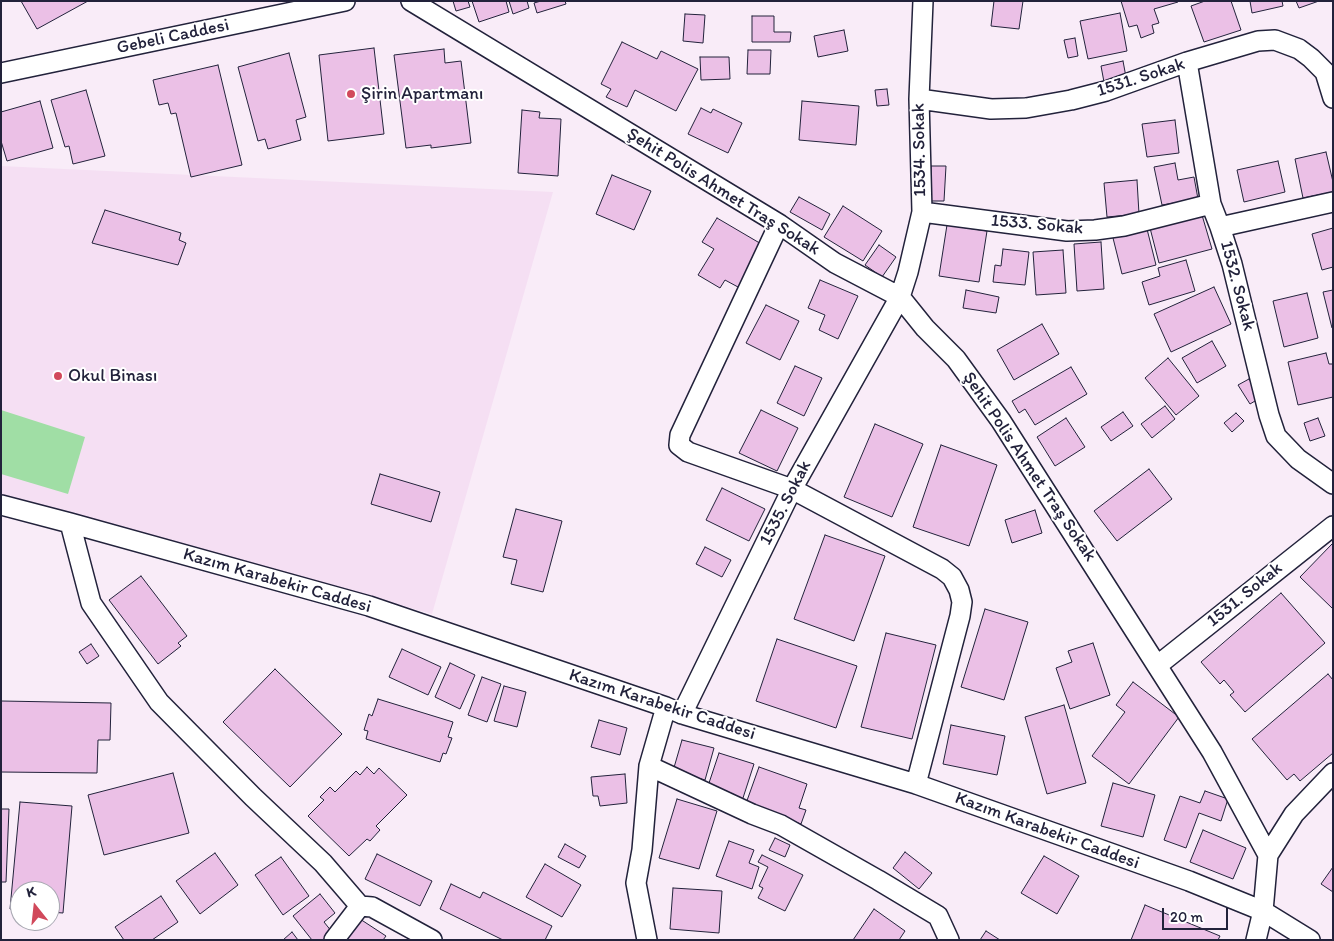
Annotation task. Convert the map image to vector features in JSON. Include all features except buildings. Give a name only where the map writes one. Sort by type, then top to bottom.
[{"type":"street","name":"Gebeli Caddesi","points":[[1,73],[345,1]]},
{"type":"street","name":"Şehit Polis Ahmet Traş Sokak","points":[[411,1],[779,224],[835,263],[900,297],[925,328],[956,360],[1001,421],[1212,752],[1268,855]]},
{"type":"street","name":"1534. Sokak","points":[[900,297],[922,212],[919,99],[923,1]]},
{"type":"street","name":"1531. Sokak","points":[[919,99],[991,109],[1026,108],[1071,100],[1106,91],[1188,62],[1258,41],[1274,40],[1299,49],[1318,65],[1325,72],[1333,98]]},
{"type":"street","name":"1532. Sokak","points":[[1188,62],[1211,204],[1232,264],[1276,436],[1286,449],[1333,484]]},
{"type":"street","points":[[1220,227],[1333,202]]},
{"type":"street","name":"1533. Sokak","points":[[922,212],[1067,231],[1086,231],[1124,226],[1211,204]]},
{"type":"street","points":[[779,224],[680,435],[679,446],[688,452],[792,489],[942,569],[952,577],[959,590],[962,602],[960,616],[916,784]]},
{"type":"street","name":"1535. Sokak","points":[[647,940],[636,883],[642,850],[649,766],[674,711],[792,489],[900,297]]},
{"type":"street","name":"Kazım Karabekir Caddesi","points":[[1,505],[368,606],[674,711],[916,784],[1189,881],[1262,911],[1310,940]]},
{"type":"street","points":[[70,523],[91,603],[159,702],[252,797],[323,862],[360,906],[372,908],[432,940]]},
{"type":"street","name":"1531. Sokak","points":[[1158,665],[1333,526]]},
{"type":"street","points":[[649,766],[752,814],[781,825],[870,875],[938,916],[949,940]]},
{"type":"street","points":[[1256,940],[1262,911],[1268,855],[1294,814],[1333,773]]},
{"type":"street","points":[[334,940],[360,906]]},
{"type":"shaded area","points":[[1,166],[553,192],[432,614],[1,494]]},
{"type":"green space","points":[[1,410],[85,437],[68,494],[1,474]]},
{"type":"place","name":"Şirin Apartmanı","points":[[351,94]]},
{"type":"place","name":"Okul Binası","points":[[58,376]]}]
